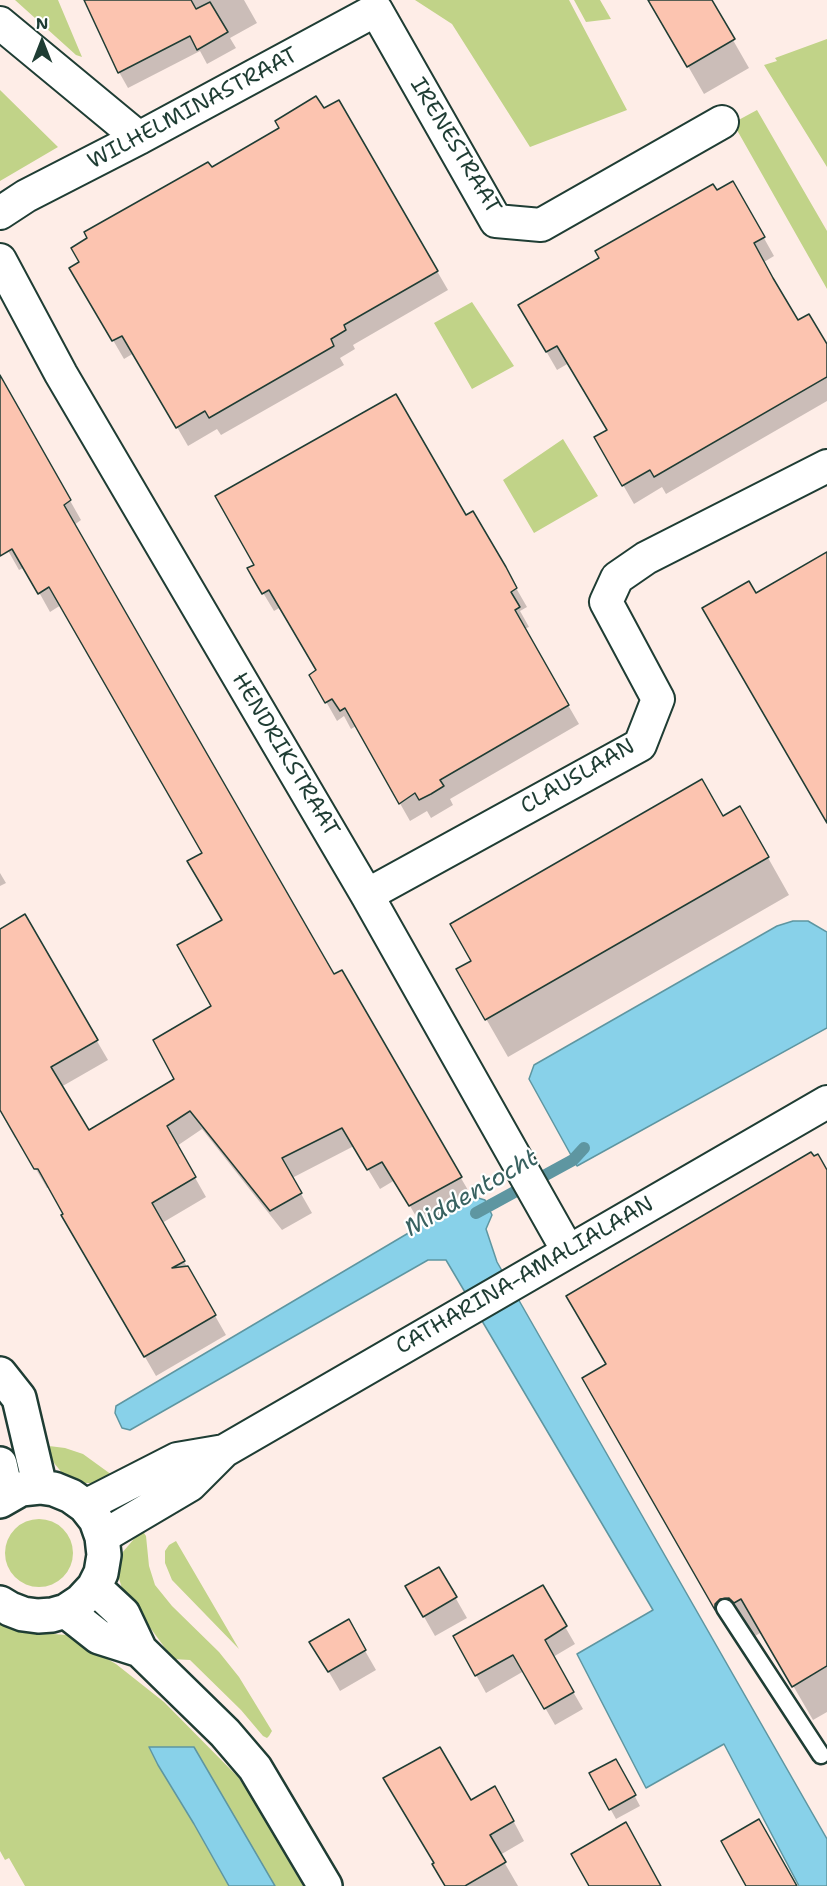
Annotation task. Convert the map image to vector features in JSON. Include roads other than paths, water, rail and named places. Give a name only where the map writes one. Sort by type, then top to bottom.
[{"type":"street","name":"IRENESTRAAT","points":[[377,5],[496,221],[541,225],[722,122]]},
{"type":"street","name":"WILHELMINASTRAAT","points":[[0,213],[26,196],[139,138],[377,5]]},
{"type":"street","points":[[0,23],[139,138]]},
{"type":"street","name":"HENDRIKSTRAAT","points":[[0,260],[61,374],[368,895],[568,1251]]},
{"type":"street","name":"CLAUSLAAN","points":[[368,895],[640,745],[658,699],[606,602],[616,578],[646,558],[827,466]]},
{"type":"street","name":"CATHARINA-AMALIALAAN","points":[[102,1537],[190,1485],[224,1451],[827,1102]]},
{"type":"street","points":[[0,1374],[19,1398],[40,1487]]},
{"type":"street","name":"CATHARINA-AMALIALAAN","points":[[85,1506],[177,1459],[224,1451]]},
{"type":"street","points":[[0,1464],[4,1498],[21,1489],[40,1487],[54,1489],[71,1496],[85,1506],[96,1520],[102,1537],[104,1555],[94,1587],[81,1601],[66,1611],[38,1616],[23,1614],[0,1603]]},
{"type":"street","points":[[94,1587],[123,1614],[140,1650],[225,1733],[255,1768],[325,1886]]},
{"type":"street","points":[[66,1611],[99,1637],[140,1650]]},
{"type":"lane","points":[[725,1608],[821,1755]]},
{"type":"water","points":[[793,921],[808,921],[827,932],[827,1028],[577,1166],[529,1079],[534,1065],[777,926]]},
{"type":"water","points":[[471,1196],[485,1200],[492,1215],[486,1229],[497,1262],[827,1839],[827,1886],[799,1886],[724,1744],[646,1788],[577,1654],[653,1610],[446,1260],[428,1260],[130,1430],[122,1428],[115,1413],[116,1406]]},
{"type":"water","points":[[149,1747],[194,1747],[275,1886],[229,1886]]},
{"type":"waterway","name":"Middentocht","points":[[476,1213],[573,1160],[584,1148]]}]
